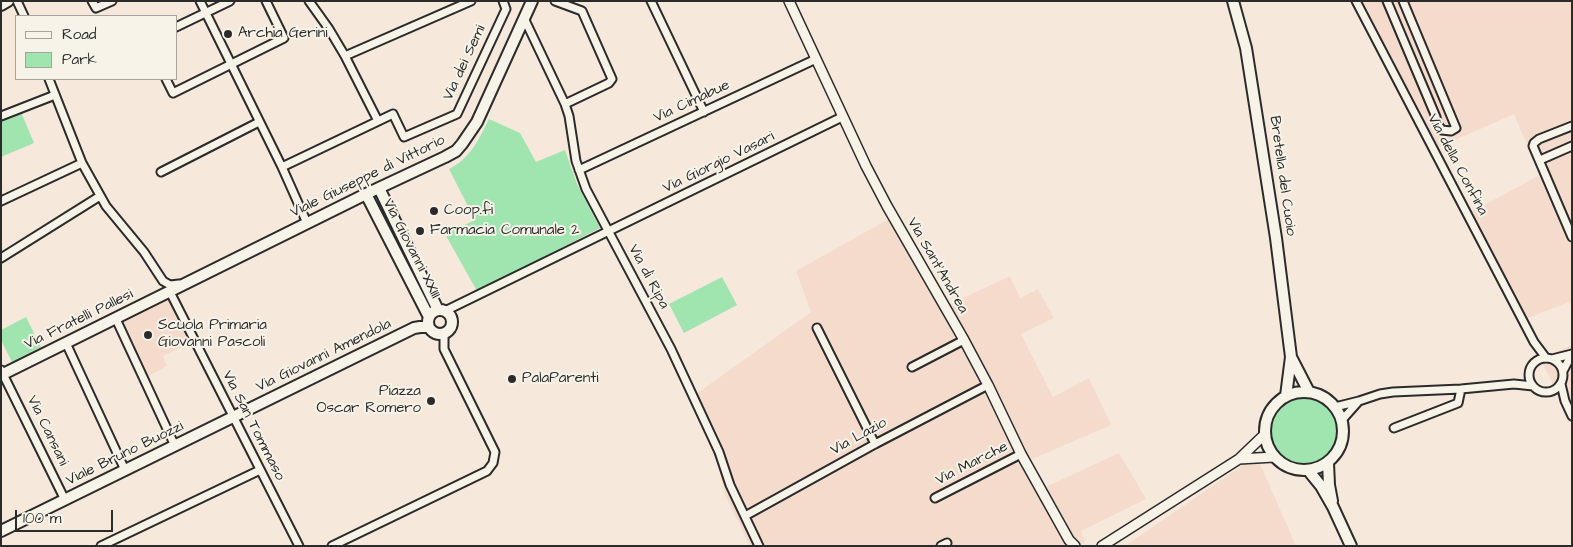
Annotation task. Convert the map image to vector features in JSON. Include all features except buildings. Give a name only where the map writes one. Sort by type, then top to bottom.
[{"type":"main road","points":[[1,5],[8,1]]},
{"type":"main road","name":"Bretella del Cuoio","points":[[1233,1],[1246,48],[1260,129],[1291,357],[1286,396]]},
{"type":"main road","name":"Viale Giuseppe di Vittorio","points":[[170,292],[456,151],[477,122],[529,3]]},
{"type":"main road","name":"Via Giovanni XXIII","points":[[379,188],[445,312]]},
{"type":"main road","name":"Via Giovanni XXIII","points":[[366,194],[429,322]]},
{"type":"main road","name":"Via Fratelli Pallesi","points":[[2,373],[170,292]]},
{"type":"main road","points":[[433,312],[445,312],[452,318],[452,326],[444,334],[433,333],[429,322],[433,312]]},
{"type":"main road","name":"Via Giovanni Amendola","points":[[234,417],[429,322]]},
{"type":"main road","name":"Bretella del Cuoio","points":[[1291,357],[1309,392]]},
{"type":"main road","points":[[1297,392],[1309,392],[1321,396],[1335,407],[1342,420],[1342,440],[1337,453],[1328,463],[1308,470],[1289,468],[1274,457],[1267,447],[1264,435],[1265,422],[1271,409],[1280,399],[1297,392]]},
{"type":"main road","name":"Viale Bruno Buozzi","points":[[1,531],[234,417]]},
{"type":"main road","points":[[1328,463],[1329,485],[1334,507]]},
{"type":"main road","points":[[1308,470],[1334,507],[1351,546]]},
{"type":"street","points":[[17,1],[24,15]]},
{"type":"street","points":[[92,1],[96,8],[112,1]]},
{"type":"street","points":[[200,1],[282,167],[307,223]]},
{"type":"street","points":[[178,26],[230,1]]},
{"type":"street","points":[[166,80],[173,93],[284,38],[266,1]]},
{"type":"street","points":[[282,167],[378,120],[345,56],[309,1]]},
{"type":"street","points":[[345,56],[471,1]]},
{"type":"street","name":"Via dei Semi","points":[[378,120],[393,114],[404,137],[456,114],[506,9],[503,1]]},
{"type":"street","points":[[556,1],[582,12],[612,79],[609,83],[564,104]]},
{"type":"street","points":[[651,1],[704,112]]},
{"type":"street","name":"Via Sant'Andrea","points":[[789,1],[842,117],[887,206],[964,340],[1021,454],[1072,544]]},
{"type":"street","name":"Via della Confina","points":[[1356,1],[1534,342],[1549,358],[1558,362],[1563,371]]},
{"type":"street","points":[[1388,1],[1438,125],[1442,130],[1451,131],[1456,128],[1404,2]]},
{"type":"street","name":"Via di Ripa","points":[[524,18],[569,116],[579,170],[586,190],[671,349],[719,452],[730,485],[759,546]]},
{"type":"street","name":"Via Cimabue","points":[[579,170],[816,59]]},
{"type":"street","points":[[49,80],[82,163],[106,206],[144,252],[163,281],[170,286],[186,284]]},
{"type":"street","points":[[1,116],[55,95]]},
{"type":"street","name":"Via Giorgio Vasari","points":[[445,312],[842,117]]},
{"type":"street","points":[[161,172],[259,122]]},
{"type":"street","points":[[1572,126],[1534,143],[1534,149],[1572,237]]},
{"type":"street","points":[[1540,160],[1572,146]]},
{"type":"street","points":[[1,201],[82,163]]},
{"type":"street","points":[[1,258],[100,196]]},
{"type":"street","points":[[152,301],[160,291],[163,281]]},
{"type":"street","name":"Via San Tommaso","points":[[170,292],[299,546]]},
{"type":"street","points":[[116,319],[175,446]]},
{"type":"street","points":[[817,328],[874,444]]},
{"type":"street","points":[[332,546],[487,471],[493,463],[495,452],[444,349],[444,334]]},
{"type":"street","points":[[912,367],[964,340]]},
{"type":"street","name":"Via della Confina","points":[[1529,375],[1535,362],[1534,342]]},
{"type":"street","points":[[66,343],[125,470]]},
{"type":"street","points":[[1535,362],[1572,354]]},
{"type":"street","points":[[1548,392],[1555,390],[1561,384],[1563,371],[1572,354]]},
{"type":"street","name":"Via Cansani","points":[[2,373],[65,500]]},
{"type":"street","points":[[1514,384],[1529,375],[1530,381],[1540,391],[1548,392],[1565,401]]},
{"type":"street","points":[[1335,407],[1374,395],[1393,392],[1514,384],[1534,386]]},
{"type":"street","points":[[1561,384],[1565,401],[1572,416]]},
{"type":"street","name":"Via Lazio","points":[[745,516],[874,444],[988,385]]},
{"type":"street","points":[[1394,428],[1458,403],[1461,389]]},
{"type":"street","points":[[1342,420],[1359,401]]},
{"type":"street","points":[[1102,546],[1239,459],[1264,435]]},
{"type":"street","name":"Via Marche","points":[[935,498],[1021,454]]},
{"type":"street","points":[[1239,459],[1274,457]]},
{"type":"street","points":[[101,546],[260,470]]},
{"type":"shaded area","points":[[1351,1],[1572,1],[1572,308],[1569,302],[1520,321],[1464,216],[1540,175],[1514,114],[1428,152],[1380,54]]},
{"type":"shaded area","points":[[889,219],[942,308],[1010,276],[1020,298],[1038,289],[1054,318],[1021,334],[1053,397],[1089,378],[1111,425],[1030,460],[1044,488],[1119,453],[1146,499],[1081,531],[1085,542],[1076,546],[750,546],[725,495],[714,450],[689,399],[811,312],[796,271]]},
{"type":"shaded area","points":[[169,296],[192,342],[163,356],[167,366],[148,376],[120,321]]},
{"type":"shaded area","points":[[1572,345],[1572,422],[1568,423],[1550,377],[1540,359]]},
{"type":"shaded area","points":[[1260,464],[1296,546],[1125,546],[1243,465]]},
{"type":"green space","points":[[21,112],[34,143],[1,157],[1,120]]},
{"type":"green space","points":[[489,119],[520,133],[536,162],[565,150],[577,184],[600,228],[477,291],[445,234],[475,220],[449,169],[463,160],[468,154]]},
{"type":"green space","points":[[722,277],[737,305],[684,333],[669,304]]},
{"type":"green space","points":[[26,317],[41,347],[12,362],[1,340],[1,330]]},
{"type":"green space","points":[[1304,397],[1317,400],[1328,407],[1335,418],[1338,431],[1335,444],[1328,455],[1317,462],[1304,465],[1291,462],[1280,455],[1273,444],[1270,431],[1273,418],[1280,407],[1291,400]]},
{"type":"place","name":"Archia Gerini","points":[[228,34]]},
{"type":"place","name":"Coop.fi","points":[[434,211]]},
{"type":"place","name":"Farmacia Comunale 2","points":[[420,231]]},
{"type":"place","name":"Scuola Primaria Giovanni Pascoli","points":[[148,335]]},
{"type":"place","name":"PalaParenti","points":[[512,379]]},
{"type":"place","name":"Piazza Oscar Romero","points":[[431,401]]}]
